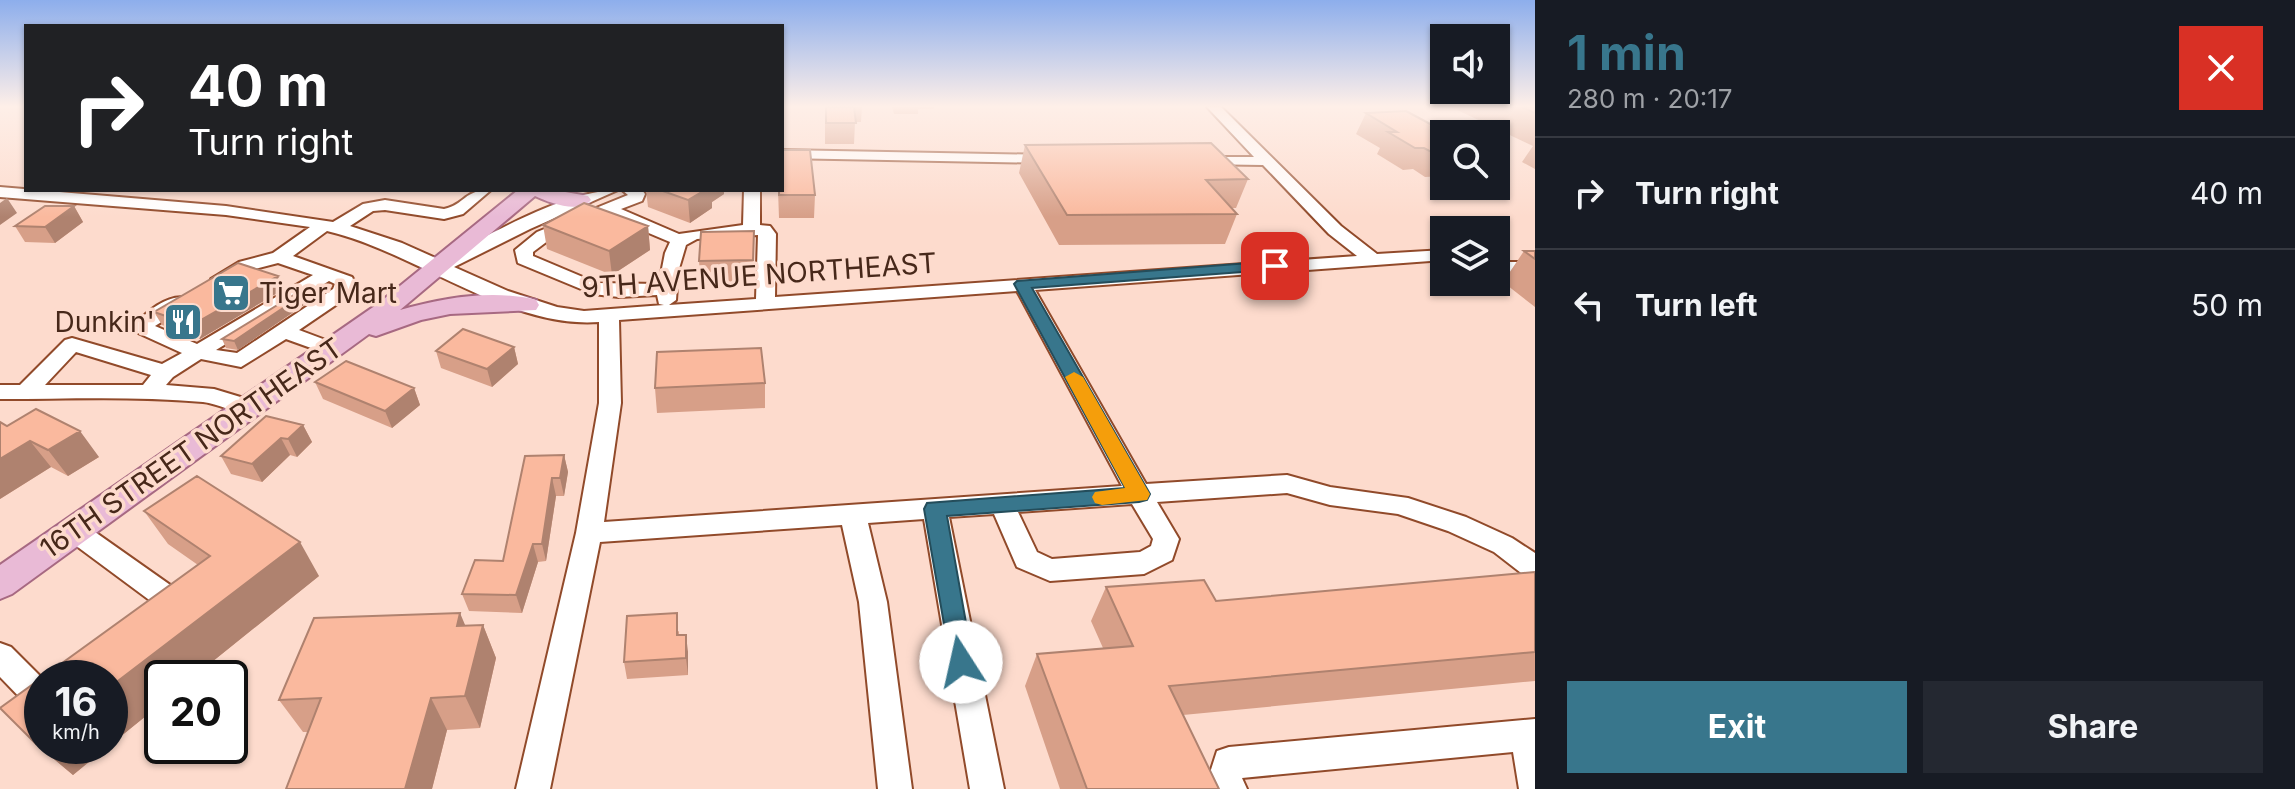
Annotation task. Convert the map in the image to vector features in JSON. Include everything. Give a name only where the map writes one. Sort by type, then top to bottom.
[{"type":"main road","name":"16TH STREET NORTHEAST","points":[[0,584],[332,349],[441,267],[528,192]]},
{"type":"main road","points":[[542,192],[556,198],[581,200]]},
{"type":"main road","points":[[332,349],[390,321],[420,312],[489,302],[527,305]]},
{"type":"street","points":[[1251,144],[1335,230],[1370,259],[1404,272],[1430,270]]},
{"type":"street","points":[[784,154],[1064,160]]},
{"type":"street","points":[[1188,161],[1268,161]]},
{"type":"street","name":"9TH AVENUE NORTHEAST","points":[[53,192],[246,212],[331,226],[404,249],[527,305],[559,315],[609,315],[1430,256]]},
{"type":"street","points":[[279,257],[345,281],[342,292],[241,360],[229,360],[200,351],[147,330],[144,325],[238,269],[279,257],[381,198],[444,214],[457,211],[481,192]]},
{"type":"street","points":[[441,267],[524,225],[604,192]]},
{"type":"street","points":[[634,192],[637,194],[636,198],[543,236],[524,250],[524,259],[593,288],[619,291],[667,289]]},
{"type":"street","points":[[752,192],[765,303]]},
{"type":"street","points":[[606,209],[679,240]]},
{"type":"street","points":[[665,310],[673,251],[679,240],[697,232],[759,231]]},
{"type":"street","points":[[1510,254],[1535,254]]},
{"type":"street","points":[[1510,267],[1535,267]]},
{"type":"street","points":[[149,392],[165,372],[328,274]]},
{"type":"street","points":[[1002,504],[1027,559],[1050,570],[1144,563],[1163,552],[1166,539],[1022,284]]},
{"type":"street","points":[[533,789],[589,533],[610,403],[609,315]]},
{"type":"street","points":[[286,332],[332,349]]},
{"type":"street","points":[[25,393],[72,344],[165,372]]},
{"type":"street","points":[[0,392],[149,392],[214,396],[249,407]]},
{"type":"street","points":[[589,533],[1287,484],[1330,496],[1399,505],[1457,524],[1503,545],[1535,568]]},
{"type":"street","points":[[935,509],[987,789]]},
{"type":"street","points":[[853,515],[873,602],[895,789]]},
{"type":"street","points":[[76,532],[173,602],[135,631]]},
{"type":"street","points":[[0,656],[24,681]]},
{"type":"street","points":[[1230,789],[1225,779],[1229,763],[1531,735],[1535,786]]},
{"type":"building","points":[[1212,144],[1248,179],[1206,180],[1237,214],[1067,215],[1025,145]]},
{"type":"building","points":[[1408,144],[1430,144],[1430,151]]},
{"type":"building","points":[[784,150],[810,150],[815,195],[779,195],[779,192],[784,192]]},
{"type":"building","points":[[666,192],[702,192],[688,200]]},
{"type":"building","points":[[584,203],[648,226],[609,251],[543,225]]},
{"type":"building","points":[[45,206],[74,206],[45,227],[15,226]]},
{"type":"building","points":[[754,231],[753,260],[699,261],[701,232]]},
{"type":"building","points":[[1524,251],[1535,251],[1535,259]]},
{"type":"building","points":[[238,263],[278,276],[192,325],[154,312]]},
{"type":"building","points":[[305,288],[310,290],[234,341],[222,339]]},
{"type":"building","points":[[463,329],[514,347],[487,369],[436,351]]},
{"type":"building","points":[[761,348],[765,383],[655,388],[657,352]]},
{"type":"building","points":[[346,361],[414,388],[385,411],[315,382]]},
{"type":"building","points":[[36,409],[80,431],[48,450],[30,441],[0,459],[0,422],[7,426]]},
{"type":"building","points":[[266,416],[303,425],[288,439],[281,438],[252,464],[221,456]]},
{"type":"building","points":[[564,455],[560,478],[552,478],[542,544],[533,544],[516,595],[462,594],[475,560],[503,561],[525,456]]},
{"type":"building","points":[[197,476],[300,542],[128,673],[128,660],[66,660],[210,556],[144,511]]},
{"type":"building","points":[[1535,572],[1535,652],[1169,686],[1219,789],[1087,789],[1037,654],[1133,646],[1106,587],[1204,580],[1216,601]]},
{"type":"building","points":[[460,613],[457,626],[483,625],[465,696],[431,698],[405,789],[286,789],[321,698],[279,700],[314,618]]},
{"type":"building","points":[[677,613],[677,635],[686,635],[686,658],[624,662],[627,616]]},
{"type":"building","points":[[24,691],[24,732],[0,708]]},
{"type":"slow traffic","points":[[1074,377],[1139,494],[1102,497]]},
{"type":"place","name":"Tiger Mart","points":[[231,293]]},
{"type":"place","name":"Dunkin'","points":[[183,322]]},
{"type":"route","points":[[961,662],[935,509],[1139,494],[1022,284],[1275,266]]}]
